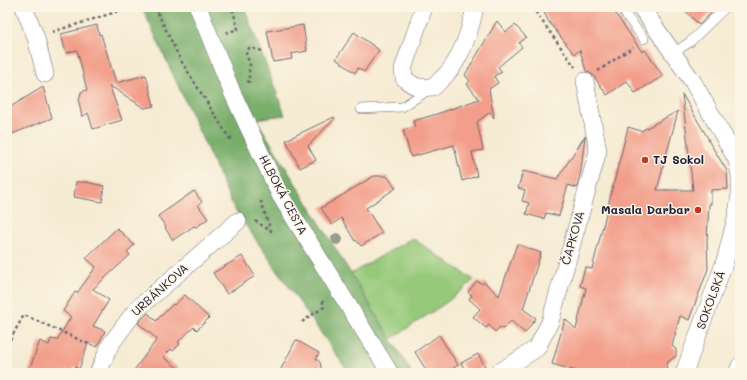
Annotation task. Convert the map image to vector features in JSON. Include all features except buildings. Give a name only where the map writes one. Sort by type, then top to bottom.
[{"type":"street","points":[[24,7],[36,38],[45,74]]},
{"type":"street","name":"HLBOKÁ CESTA","points":[[198,7],[232,92],[280,194],[390,373]]},
{"type":"street","points":[[423,7],[424,10],[403,69],[404,78],[411,85],[420,88],[434,87],[453,67],[463,48],[475,7]]},
{"type":"street","name":"SOKOLSKÁ","points":[[641,7],[693,82],[737,160],[740,176],[740,194],[737,214],[725,261],[684,373]]},
{"type":"street","name":"ČAPKOVA","points":[[498,373],[537,348],[550,322],[598,151],[585,80]]},
{"type":"street","name":"URBÁNKOVA","points":[[98,373],[106,352],[136,310],[238,221]]},
{"type":"street","points":[[737,373],[740,366]]},
{"type":"lane","points":[[620,7],[644,39]]},
{"type":"lane","points":[[673,53],[690,42],[726,7]]},
{"type":"lane","points":[[361,109],[402,107],[434,87]]},
{"type":"path","points":[[36,38],[132,7]]},
{"type":"path","points":[[155,7],[180,59],[231,141],[231,127]]},
{"type":"path","points":[[219,35],[238,29],[232,7]]},
{"type":"path","points":[[532,7],[585,80]]},
{"type":"path","points":[[610,64],[644,39]]},
{"type":"path","points":[[244,79],[249,82],[250,64],[246,54],[249,48],[263,50]]},
{"type":"path","points":[[238,221],[244,215],[270,231],[261,202],[268,205]]},
{"type":"path","points":[[302,322],[324,307],[321,288],[334,282]]},
{"type":"path","points":[[7,345],[24,315],[106,352]]},
{"type":"green space","points":[[142,7],[244,7],[285,115],[256,119],[412,373],[349,373],[235,210]]},
{"type":"green space","points":[[412,238],[474,280],[447,302],[391,339],[351,274]]},
{"type":"place","name":"TJ Sokol","points":[[645,160]]},
{"type":"place","name":"Masala Darbar","points":[[698,210]]}]
